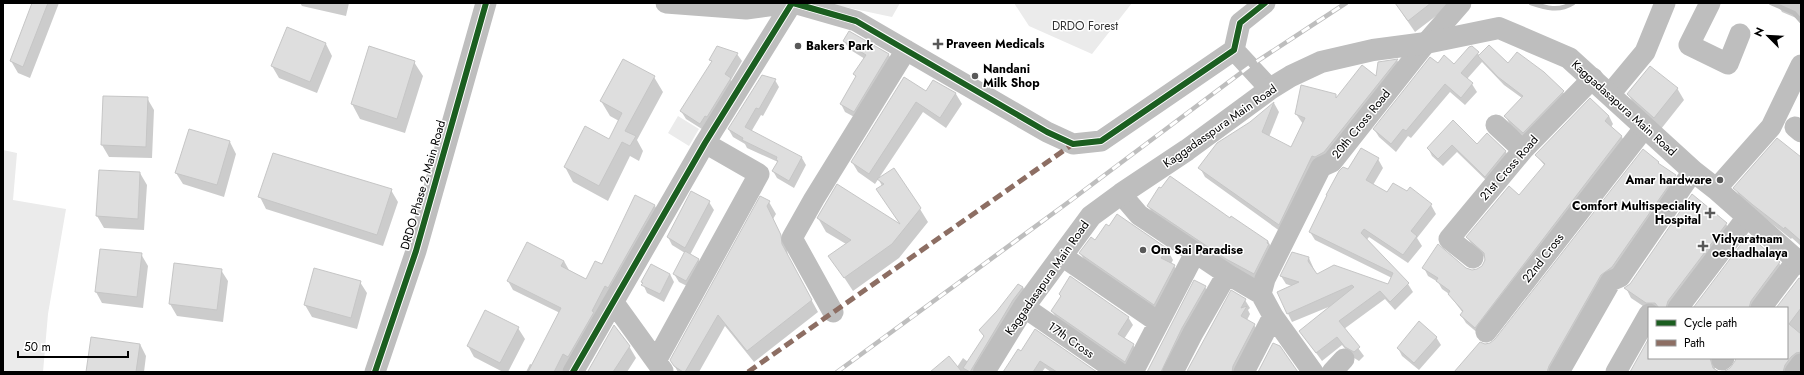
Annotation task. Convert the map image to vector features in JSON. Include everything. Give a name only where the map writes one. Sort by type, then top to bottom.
[{"type":"main road","name":"Kaggadasapura Main Road","points":[[1321,62],[1374,50],[1426,43],[1499,28],[1569,58],[1593,78],[1693,171],[1716,189],[1799,262]]},
{"type":"main road","name":"Kaggadasspura Main Road","points":[[1121,194],[1187,150],[1270,89],[1291,76],[1321,62]]},
{"type":"main road","name":"Kaggadasapura Main Road","points":[[990,370],[1024,307],[1091,216],[1121,194]]},
{"type":"street","name":"DRDO Phase 2 Main Road","points":[[375,372],[416,251],[486,3]]},
{"type":"street","points":[[666,3],[746,9],[791,3],[856,21],[1047,132],[1074,144],[1101,141],[1234,50],[1240,23],[1266,3]]},
{"type":"street","points":[[573,372],[705,143],[791,3]]},
{"type":"street","name":"20th Cross Road","points":[[1261,294],[1265,279],[1321,167],[1332,162],[1426,43],[1461,3]]},
{"type":"street","points":[[1610,94],[1645,52],[1665,3]]},
{"type":"street","points":[[1710,3],[1689,45],[1728,64],[1740,34]]},
{"type":"street","points":[[833,312],[792,238],[830,172],[906,50]]},
{"type":"street","points":[[1234,50],[1270,89]]},
{"type":"street","points":[[1716,189],[1771,127],[1801,65]]},
{"type":"street","name":"21st Cross Road","points":[[1473,258],[1449,239],[1523,150],[1593,78]]},
{"type":"street","points":[[1496,125],[1523,150]]},
{"type":"street","name":"22nd Cross","points":[[1486,332],[1645,127]]},
{"type":"street","points":[[614,303],[660,366],[759,174],[705,143]]},
{"type":"street","points":[[1559,372],[1611,282],[1620,277],[1693,171]]},
{"type":"street","points":[[1121,194],[1139,215],[1227,274],[1261,294],[1273,316],[1313,372]]},
{"type":"street","points":[[1679,307],[1747,217]]},
{"type":"street","points":[[1133,372],[1195,253]]},
{"type":"street","points":[[1062,256],[1158,322]]},
{"type":"street","points":[[1762,307],[1799,262]]},
{"type":"street","points":[[1173,372],[1193,333],[1227,274]]},
{"type":"street","name":"17th Cross","points":[[1024,307],[1118,372]]},
{"type":"street","points":[[1244,372],[1273,316]]},
{"type":"street","points":[[1616,372],[1648,316]]},
{"type":"street","points":[[1795,372],[1801,364]]},
{"type":"green space","points":[[826,3],[900,3],[892,17]]},
{"type":"green space","name":"DRDO Forest","points":[[1014,3],[1132,3],[1092,54],[1029,26]]},
{"type":"green space","points":[[678,116],[699,129],[689,146],[668,133]]},
{"type":"green space","points":[[3,150],[17,153],[13,200],[66,209],[48,314],[43,372],[3,372]]},
{"type":"building","points":[[32,3],[48,3],[23,67],[10,61]]},
{"type":"building","points":[[1395,3],[1431,3],[1408,21]]},
{"type":"building","points":[[287,27],[326,43],[310,82],[271,66]]},
{"type":"building","points":[[849,31],[889,54],[854,112],[840,104],[856,76],[853,74],[866,55],[843,41]]},
{"type":"building","points":[[1489,45],[1508,63],[1517,52],[1544,72],[1564,91],[1523,133],[1504,116],[1523,96],[1498,77],[1478,56]]},
{"type":"building","points":[[369,46],[415,61],[397,119],[351,104]]},
{"type":"building","points":[[717,46],[738,53],[725,74],[731,78],[707,117],[705,116],[700,124],[680,111],[712,61],[709,60]]},
{"type":"building","points":[[1472,46],[1479,52],[1461,73],[1473,83],[1461,98],[1445,84],[1406,131],[1403,129],[1391,144],[1373,129],[1430,57],[1438,63],[1444,55],[1454,64],[1469,47]]},
{"type":"building","points":[[623,59],[655,76],[625,131],[636,136],[630,146],[622,142],[599,186],[564,167],[585,126],[609,139],[622,113],[600,101]]},
{"type":"building","points":[[1398,59],[1324,152],[1315,157],[1312,156],[1279,225],[1198,168],[1217,143],[1250,122],[1274,102],[1262,132],[1291,147],[1305,118],[1295,114],[1301,85],[1336,94],[1336,98],[1362,65],[1376,76],[1378,62]]},
{"type":"building","points":[[1650,66],[1678,88],[1654,118],[1627,94]]},
{"type":"building","points":[[762,75],[776,79],[759,109],[756,108],[745,127],[802,157],[789,181],[772,171],[778,161],[776,160],[777,157],[742,140],[743,138],[728,129]]},
{"type":"building","points":[[904,77],[926,91],[933,80],[956,93],[940,118],[916,102],[869,174],[851,162]]},
{"type":"building","points":[[103,96],[148,97],[146,147],[101,145]]},
{"type":"building","points":[[1590,98],[1609,116],[1605,121],[1622,136],[1475,328],[1460,315],[1463,311],[1448,294],[1450,291],[1436,281],[1438,278],[1422,268],[1438,244],[1466,268],[1472,270],[1482,266],[1485,260],[1484,253],[1466,237],[1509,186],[1519,195],[1545,164],[1535,155]]},
{"type":"building","points":[[1453,120],[1477,144],[1487,133],[1506,151],[1485,177],[1452,145],[1438,159],[1427,148]]},
{"type":"building","points":[[189,129],[230,141],[217,185],[175,173]]},
{"type":"building","points":[[1777,138],[1801,157],[1801,241],[1785,227],[1784,229],[1733,188]]},
{"type":"building","points":[[1361,148],[1379,158],[1366,180],[1387,192],[1393,183],[1407,191],[1410,187],[1432,204],[1411,231],[1417,236],[1403,255],[1364,229],[1361,233],[1409,283],[1390,302],[1380,291],[1339,321],[1360,347],[1354,352],[1345,347],[1337,337],[1316,353],[1299,331],[1354,287],[1352,285],[1287,314],[1277,292],[1299,282],[1280,276],[1292,252],[1309,257],[1308,261],[1317,274],[1334,265],[1388,284],[1393,273],[1309,232],[1339,171],[1343,167],[1348,169]]},
{"type":"building","points":[[1643,149],[1659,162],[1658,163],[1676,175],[1612,267],[1601,275],[1547,372],[1454,372],[1480,342],[1485,344],[1490,343],[1495,339]]},
{"type":"building","points":[[273,153],[392,189],[377,235],[258,197]]},
{"type":"building","points":[[894,168],[921,208],[892,244],[844,278],[828,256],[851,240],[817,218],[837,184],[900,224],[876,189],[884,184],[877,179]]},
{"type":"building","points":[[99,170],[140,172],[138,219],[96,216]]},
{"type":"building","points":[[1170,176],[1230,218],[1231,216],[1268,241],[1267,243],[1269,244],[1254,274],[1226,259],[1147,206],[1159,187],[1161,188]]},
{"type":"building","points":[[691,191],[710,201],[685,248],[667,237]]},
{"type":"building","points":[[1692,194],[1727,223],[1668,301],[1666,307],[1658,307],[1655,303],[1646,303],[1624,288],[1630,284]]},
{"type":"building","points":[[635,195],[655,205],[608,288],[605,286],[592,311],[594,312],[568,357],[563,354],[554,372],[528,372],[561,308],[507,281],[527,242],[564,261],[561,266],[586,279],[595,261],[602,264]]},
{"type":"building","points":[[760,196],[770,201],[767,206],[781,235],[782,244],[812,300],[747,351],[718,315],[685,372],[683,372],[674,366],[670,360]]},
{"type":"building","points":[[1117,214],[1168,249],[1161,258],[1175,265],[1154,305],[1079,253],[1091,237],[1095,240],[1106,224],[1109,226]]},
{"type":"building","points":[[1748,235],[1780,262],[1751,301],[1749,307],[1694,307]]},
{"type":"building","points":[[100,249],[142,253],[137,297],[95,292]]},
{"type":"building","points":[[685,251],[699,259],[686,281],[673,274]]},
{"type":"building","points":[[174,263],[222,269],[217,310],[169,304]]},
{"type":"building","points":[[651,264],[670,274],[660,294],[641,285],[643,283],[641,282]]},
{"type":"building","points":[[314,268],[361,281],[351,318],[304,305]]},
{"type":"building","points":[[1070,276],[1129,317],[1118,334],[1134,344],[1125,362],[1051,311],[1061,296],[1059,294]]},
{"type":"building","points":[[1799,278],[1801,279],[1801,308],[1789,324],[1801,334],[1801,352],[1796,353],[1791,357],[1785,365],[1783,372],[1719,372],[1730,368],[1736,359],[1788,359],[1788,307],[1777,307]]},
{"type":"building","points":[[1194,280],[1206,286],[1182,328],[1161,372],[1147,372]]},
{"type":"building","points":[[1018,284],[1023,287],[1013,300],[970,372],[963,368],[984,336],[979,330],[997,311]]},
{"type":"building","points":[[1231,290],[1246,299],[1241,308],[1247,306],[1241,316],[1255,324],[1233,366],[1232,372],[1187,371]]},
{"type":"building","points":[[485,310],[519,327],[500,363],[467,346]]},
{"type":"building","points":[[1419,321],[1437,337],[1414,363],[1397,348]]},
{"type":"building","points":[[614,325],[630,346],[613,372],[588,371]]},
{"type":"building","points":[[1035,329],[1097,372],[1057,372],[1040,361],[1033,372],[1003,372],[1018,349],[1021,351]]},
{"type":"building","points":[[91,337],[140,344],[136,372],[86,372]]},
{"type":"building","points":[[1648,340],[1648,359],[1710,359],[1713,368],[1719,372],[1630,372]]},
{"type":"building","points":[[1273,343],[1280,346],[1298,372],[1258,372]]},
{"type":"building","points":[[949,356],[962,372],[930,372]]},
{"type":"waterway","points":[[1531,3],[1547,8],[1563,8],[1573,3]]},
{"type":"waterway","points":[[1771,3],[1794,13],[1801,21]]},
{"type":"railway","points":[[837,372],[1070,201],[1250,66],[1346,3]]},
{"type":"marked path","points":[[748,372],[1073,144]]},
{"type":"cycle path","points":[[375,372],[416,251],[486,3]]},
{"type":"cycle path","points":[[573,372],[705,143],[792,3]]},
{"type":"cycle path","points":[[793,3],[856,21],[1047,132],[1073,144],[1101,141],[1234,50],[1240,23],[1265,3]]},
{"type":"place","name":"Praveen Medicals","points":[[938,44]]},
{"type":"place","name":"Bakers Park","points":[[798,46]]},
{"type":"place","name":"Nandani Milk Shop","points":[[975,76]]},
{"type":"place","name":"Amar hardware","points":[[1720,180]]},
{"type":"place","name":"Comfort Multispeciality Hospital","points":[[1710,213]]},
{"type":"place","name":"Vidyaratnam oeshadhalaya","points":[[1703,246]]},
{"type":"place","name":"Om Sai Paradise","points":[[1143,250]]}]
